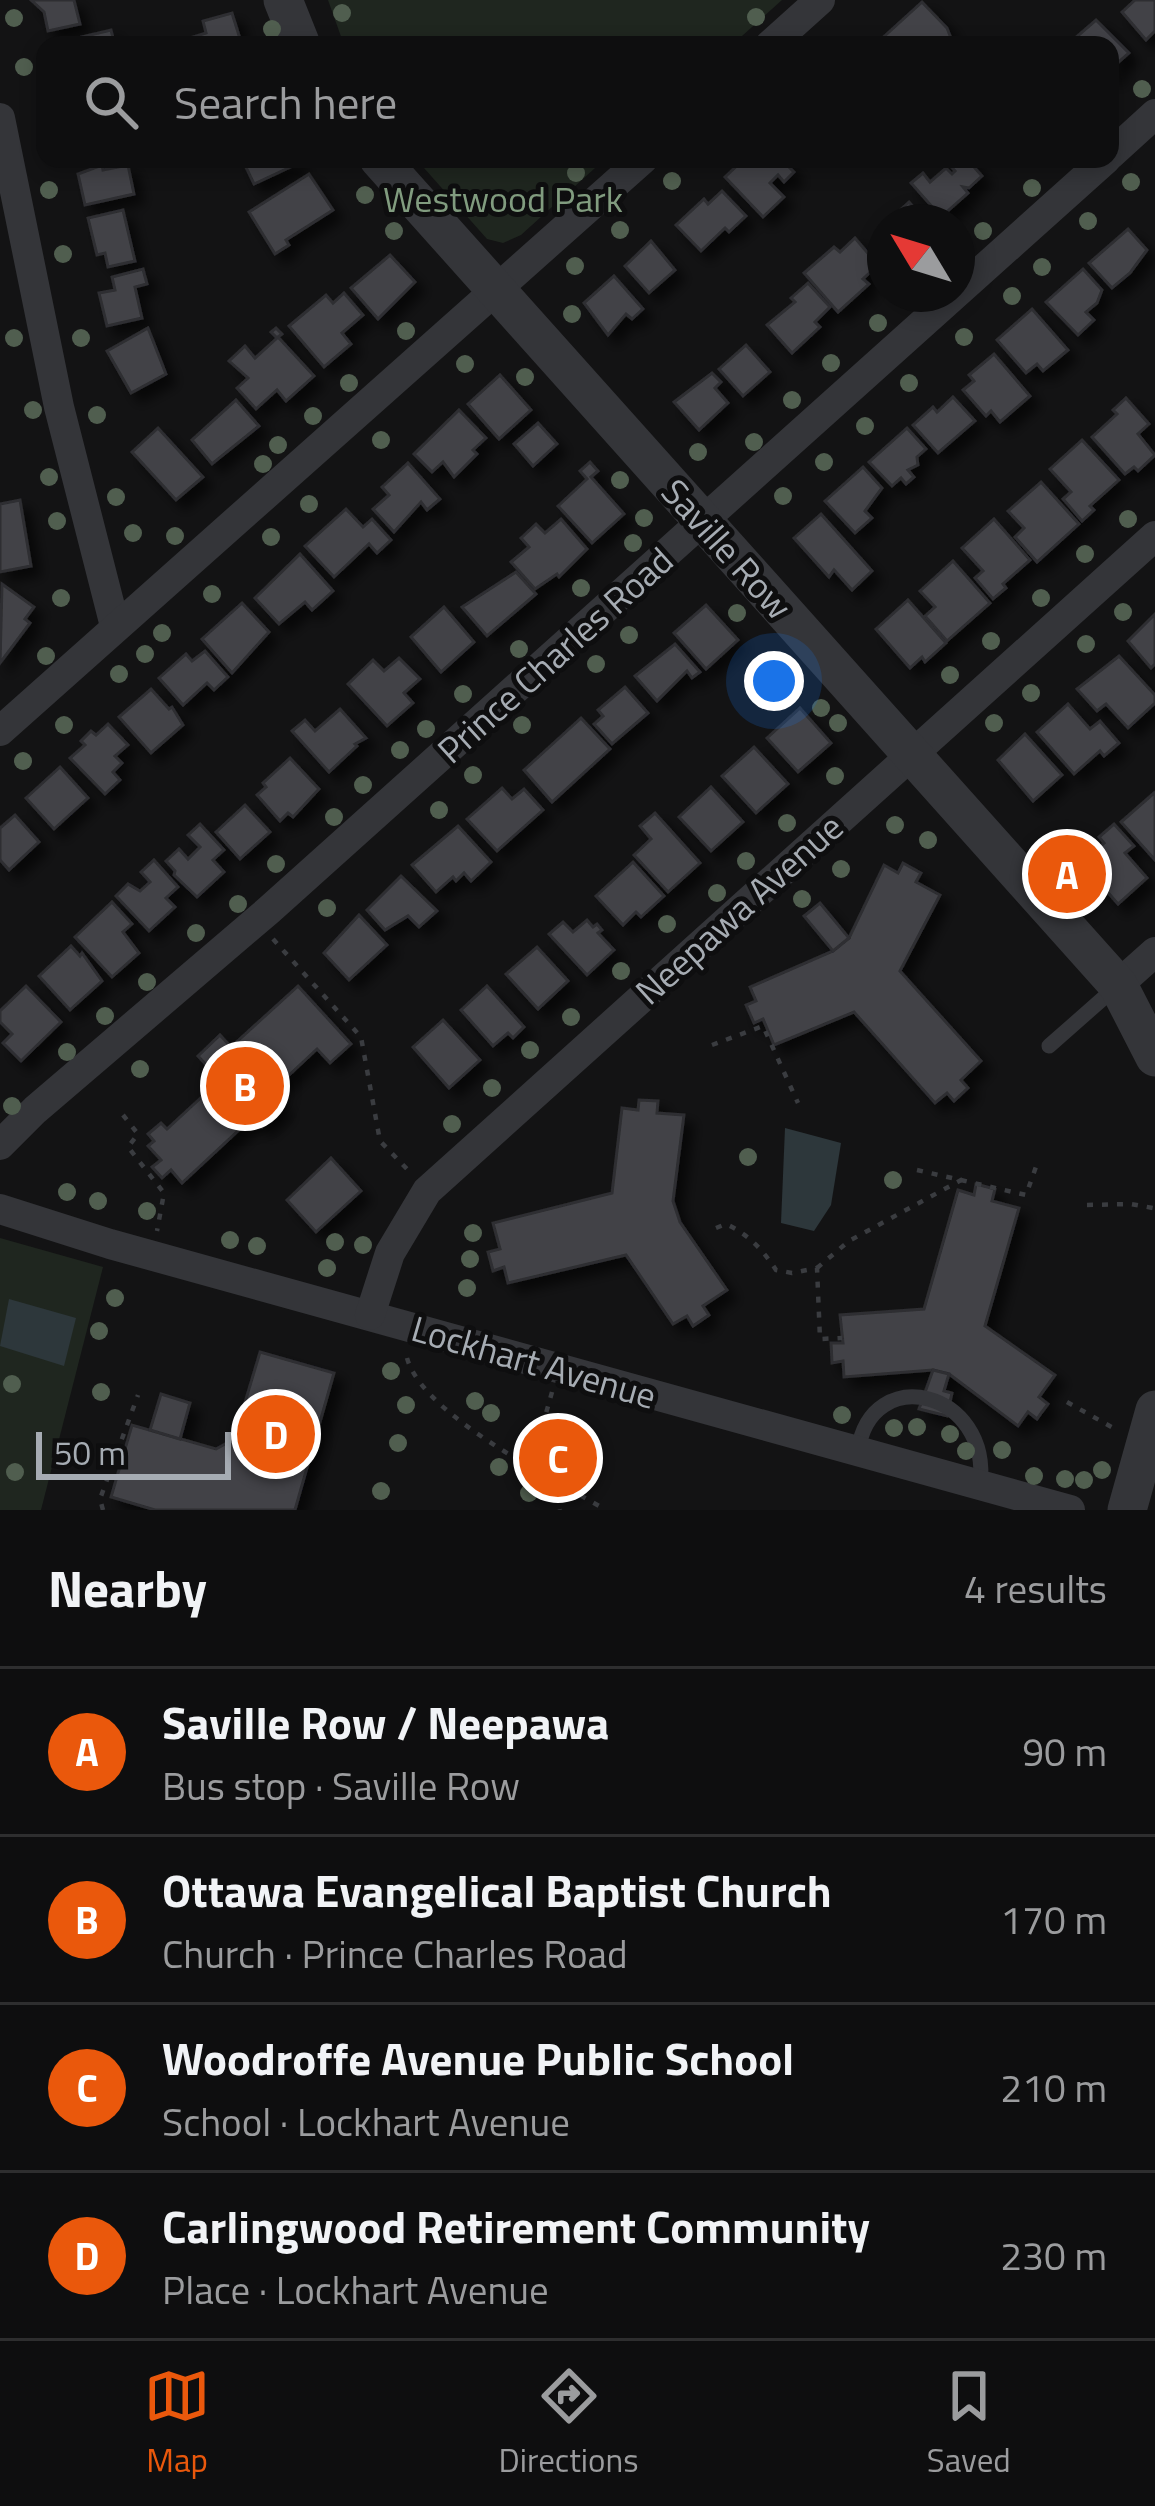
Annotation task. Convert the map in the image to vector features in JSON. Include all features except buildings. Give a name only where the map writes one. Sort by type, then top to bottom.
[{"type":"street","points":[[284,0],[298,36]]},
{"type":"street","points":[[780,36],[820,0]]},
{"type":"street","name":"Prince Charles Road","points":[[1119,147],[1155,114]]},
{"type":"street","points":[[0,118],[59,407],[115,626]]},
{"type":"street","name":"Saville Row","points":[[387,168],[1118,985],[1155,1057]]},
{"type":"street","points":[[0,731],[633,168]]},
{"type":"street","name":"Prince Charles Road","points":[[0,1145],[257,921],[1096,168]]},
{"type":"street","name":"Neepawa Avenue","points":[[370,1316],[391,1252],[427,1191],[1155,536]]},
{"type":"street","points":[[1118,985],[1155,952]]},
{"type":"street","name":"Lockhart Avenue","points":[[0,1209],[1070,1510]]},
{"type":"street","points":[[1127,1510],[1155,1410]]},
{"type":"lane","points":[[1049,1046],[1118,985]]},
{"type":"lane","points":[[858,1451],[861,1432],[889,1401],[908,1396],[952,1408],[972,1427],[982,1467],[980,1485]]},
{"type":"path","points":[[257,921],[361,1037],[380,1141],[427,1191]]},
{"type":"path","points":[[712,1045],[763,1025],[797,1103]]},
{"type":"path","points":[[123,1114],[138,1134],[128,1147],[164,1193],[153,1255]]},
{"type":"path","points":[[917,1170],[1026,1195],[1038,1162]]},
{"type":"path","points":[[716,1228],[726,1224],[740,1231],[776,1270],[792,1273],[817,1268],[849,1241],[964,1179]]},
{"type":"path","points":[[1087,1205],[1153,1208]]},
{"type":"path","points":[[817,1268],[820,1339],[842,1338]]},
{"type":"path","points":[[407,1358],[412,1375],[482,1438],[606,1510]]},
{"type":"path","points":[[554,1387],[543,1424],[560,1510]]},
{"type":"path","points":[[103,1510],[100,1499],[138,1395]]},
{"type":"path","points":[[1067,1402],[1121,1431]]},
{"type":"green space","points":[[328,0],[782,0],[742,36],[341,36]]},
{"type":"green space","name":"Westwood Park","points":[[424,168],[595,168],[521,235],[503,243],[487,239]]},
{"type":"green space","points":[[0,1238],[103,1267],[41,1510],[0,1510]]},
{"type":"shaded area","points":[[785,1128],[841,1143],[831,1205],[814,1231],[781,1223]]},
{"type":"shaded area","points":[[9,1299],[76,1318],[64,1366],[0,1346]]},
{"type":"place","name":"Saville Row / Neepawa","points":[[1067,874]]},
{"type":"place","name":"Ottawa Evangelical Baptist Church","points":[[245,1086]]},
{"type":"place","name":"Carlingwood Retirement Community","points":[[276,1434]]},
{"type":"place","name":"Woodroffe Avenue Public School","points":[[558,1458]]}]
